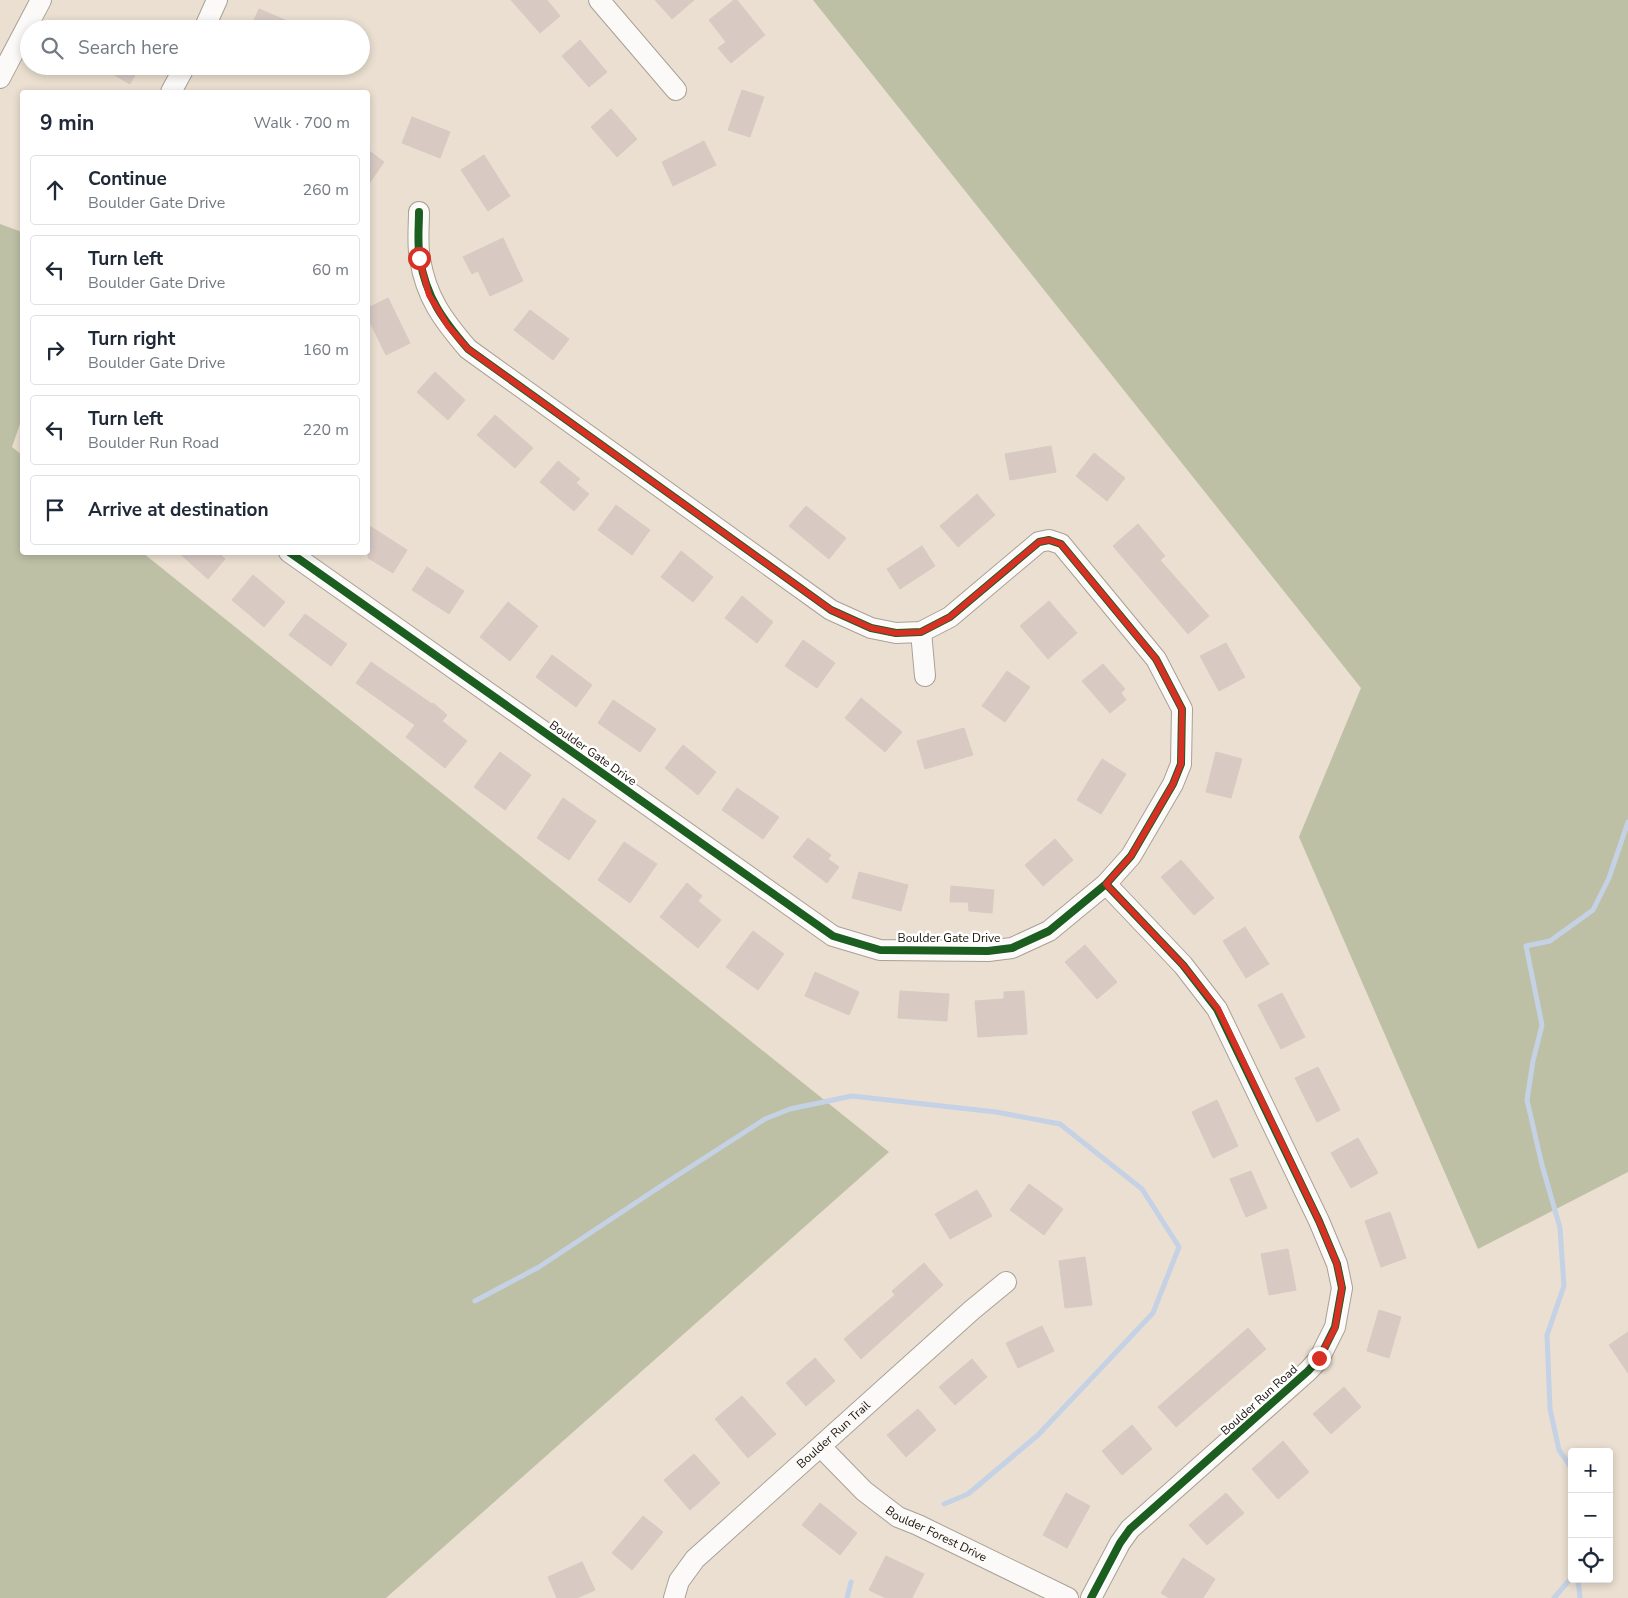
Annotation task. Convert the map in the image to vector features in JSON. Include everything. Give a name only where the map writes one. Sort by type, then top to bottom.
[{"type":"street","points":[[30,20],[41,0]]},
{"type":"street","points":[[208,20],[217,0]]},
{"type":"street","points":[[599,0],[676,90]]},
{"type":"street","points":[[0,78],[20,40]]},
{"type":"street","points":[[172,90],[180,75]]},
{"type":"street","name":"Boulder Gate Drive","points":[[293,555],[833,936],[880,950],[988,952],[1012,948],[1049,931],[1106,884],[1131,856],[1173,784],[1181,764],[1182,709],[1156,659],[1050,533],[950,617],[921,632],[896,633],[871,628],[831,610],[468,349],[448,326],[429,295],[419,258],[419,212]]},
{"type":"street","points":[[921,632],[925,676]]},
{"type":"street","name":"Boulder Run Road","points":[[1091,1598],[1120,1543],[1130,1529],[1308,1370],[1319,1358],[1335,1328],[1342,1288],[1337,1264],[1319,1221],[1218,1009],[1183,965],[1106,884]]},
{"type":"street","name":"Boulder Run Trail","points":[[674,1598],[679,1581],[695,1559],[972,1310],[1006,1282]]},
{"type":"street","name":"Boulder Forest Drive","points":[[821,1447],[864,1491],[898,1517],[1068,1598]]},
{"type":"green space","points":[[813,0],[1628,0],[1628,1172],[1478,1249],[1299,837],[1361,688]]},
{"type":"green space","points":[[0,224],[20,231],[20,424],[12,447],[20,453],[20,555],[145,555],[889,1152],[386,1598],[0,1598]]},
{"type":"building","points":[[511,0],[547,0],[560,16],[540,33]]},
{"type":"building","points":[[655,0],[694,0],[672,19]]},
{"type":"building","points":[[734,0],[737,0],[765,35],[731,63],[718,48],[726,42],[709,20]]},
{"type":"building","points":[[259,9],[285,20],[254,20]]},
{"type":"building","points":[[580,40],[607,72],[589,87],[562,56]]},
{"type":"building","points":[[114,75],[135,75],[130,84]]},
{"type":"building","points":[[742,90],[764,97],[750,137],[728,130]]},
{"type":"building","points":[[611,109],[637,139],[617,157],[591,127]]},
{"type":"building","points":[[412,117],[450,132],[440,158],[402,143]]},
{"type":"building","points":[[704,141],[716,165],[673,186],[662,162]]},
{"type":"building","points":[[370,152],[384,162],[370,182]]},
{"type":"building","points":[[484,155],[510,196],[488,211],[461,170]]},
{"type":"building","points":[[503,238],[523,281],[490,296],[478,271],[472,274],[463,257]]},
{"type":"building","points":[[388,298],[410,343],[386,355],[370,322],[370,307]]},
{"type":"building","points":[[530,310],[569,339],[553,360],[514,330]]},
{"type":"building","points":[[435,372],[465,400],[448,420],[417,392]]},
{"type":"building","points":[[495,415],[533,448],[515,468],[477,435]]},
{"type":"building","points":[[1051,446],[1056,472],[1010,480],[1005,454]]},
{"type":"building","points":[[1094,453],[1125,478],[1107,501],[1076,476]]},
{"type":"building","points":[[558,461],[580,479],[576,483],[589,494],[574,511],[540,482]]},
{"type":"building","points":[[977,494],[995,515],[958,547],[940,526]]},
{"type":"building","points":[[616,505],[650,530],[632,555],[598,530]]},
{"type":"building","points":[[806,506],[846,538],[829,559],[789,526]]},
{"type":"building","points":[[1138,524],[1165,556],[1160,560],[1209,616],[1188,634],[1113,546]]},
{"type":"building","points":[[370,526],[407,550],[393,573],[368,558],[368,555],[370,555]]},
{"type":"building","points":[[922,546],[935,566],[900,589],[887,569]]},
{"type":"building","points":[[681,551],[713,577],[693,602],[661,577]]},
{"type":"building","points":[[181,555],[221,555],[225,559],[208,579]]},
{"type":"building","points":[[427,567],[464,591],[449,614],[412,590]]},
{"type":"building","points":[[253,575],[285,602],[264,627],[232,600]]},
{"type":"building","points":[[742,596],[773,622],[757,643],[725,618]]},
{"type":"building","points":[[1049,601],[1077,633],[1048,659],[1020,626]]},
{"type":"building","points":[[508,602],[538,626],[510,661],[480,637]]},
{"type":"building","points":[[305,614],[347,644],[331,666],[289,635]]},
{"type":"building","points":[[803,640],[835,663],[817,688],[785,666]]},
{"type":"building","points":[[1226,643],[1245,677],[1219,691],[1200,656]]},
{"type":"building","points":[[552,655],[592,685],[576,707],[536,677]]},
{"type":"building","points":[[371,662],[433,703],[447,715],[442,721],[467,741],[445,768],[406,737],[415,725],[356,683]]},
{"type":"building","points":[[1103,664],[1125,689],[1121,693],[1126,700],[1110,713],[1082,681]]},
{"type":"building","points":[[1007,671],[1030,687],[1005,722],[982,706]]},
{"type":"building","points":[[861,698],[902,732],[885,752],[845,718]]},
{"type":"building","points":[[613,700],[656,729],[640,752],[598,723]]},
{"type":"building","points":[[964,728],[973,755],[925,769],[917,741]]},
{"type":"building","points":[[683,745],[716,772],[698,795],[665,768]]},
{"type":"building","points":[[500,752],[531,775],[505,810],[474,787]]},
{"type":"building","points":[[1216,752],[1242,759],[1231,798],[1206,792]]},
{"type":"building","points":[[1102,759],[1126,774],[1101,814],[1077,800]]},
{"type":"building","points":[[737,788],[779,817],[763,839],[722,810]]},
{"type":"building","points":[[563,798],[596,821],[569,860],[537,838]]},
{"type":"building","points":[[808,838],[831,855],[828,859],[839,867],[827,883],[793,857]]},
{"type":"building","points":[[1055,839],[1073,860],[1043,886],[1025,865]]},
{"type":"building","points":[[624,842],[657,864],[630,903],[598,880]]},
{"type":"building","points":[[1181,860],[1214,898],[1194,915],[1161,877]]},
{"type":"building","points":[[859,872],[908,885],[901,911],[852,898]]},
{"type":"building","points":[[687,883],[702,896],[698,901],[721,920],[698,948],[660,917]]},
{"type":"building","points":[[951,886],[994,890],[992,913],[969,911],[968,902],[950,902]]},
{"type":"building","points":[[1245,927],[1269,964],[1246,978],[1223,941]]},
{"type":"building","points":[[753,931],[784,954],[758,990],[726,967]]},
{"type":"building","points":[[1085,945],[1117,982],[1097,999],[1065,962]]},
{"type":"building","points":[[815,972],[859,992],[849,1015],[805,996]]},
{"type":"building","points":[[900,991],[949,994],[947,1021],[898,1018]]},
{"type":"building","points":[[1024,991],[1027,1034],[978,1037],[975,1001],[1004,999],[1004,992]]},
{"type":"building","points":[[1282,993],[1305,1037],[1281,1049],[1258,1005]]},
{"type":"building","points":[[1318,1067],[1340,1110],[1317,1122],[1295,1078]]},
{"type":"building","points":[[1217,1100],[1238,1146],[1213,1158],[1192,1112]]},
{"type":"building","points":[[1358,1138],[1378,1173],[1351,1188],[1331,1153]]},
{"type":"building","points":[[1251,1171],[1267,1208],[1246,1217],[1230,1179]]},
{"type":"building","points":[[1029,1184],[1063,1209],[1044,1235],[1010,1210]]},
{"type":"building","points":[[977,1190],[992,1216],[950,1239],[935,1214]]},
{"type":"building","points":[[1390,1212],[1406,1258],[1381,1267],[1365,1221]]},
{"type":"building","points":[[1288,1249],[1296,1290],[1269,1295],[1261,1254]]},
{"type":"building","points":[[1085,1257],[1092,1305],[1065,1308],[1059,1261]]},
{"type":"building","points":[[924,1263],[943,1285],[861,1359],[844,1339],[895,1295],[892,1291]]},
{"type":"building","points":[[1379,1310],[1401,1317],[1389,1358],[1367,1351]]},
{"type":"building","points":[[1042,1326],[1054,1351],[1018,1368],[1006,1343]]},
{"type":"building","points":[[1248,1328],[1266,1349],[1176,1427],[1158,1407]]},
{"type":"building","points":[[1628,1332],[1628,1373],[1609,1345]]},
{"type":"building","points":[[815,1358],[835,1381],[806,1406],[786,1383]]},
{"type":"building","points":[[972,1359],[987,1377],[955,1405],[939,1387]]},
{"type":"building","points":[[1344,1387],[1361,1407],[1331,1434],[1313,1414]]},
{"type":"building","points":[[742,1396],[776,1434],[748,1458],[715,1419]]},
{"type":"building","points":[[918,1409],[936,1430],[906,1457],[887,1435]]},
{"type":"building","points":[[1132,1425],[1152,1449],[1122,1475],[1102,1451]]},
{"type":"building","points":[[1283,1441],[1309,1472],[1278,1499],[1252,1469]]},
{"type":"building","points":[[694,1454],[720,1483],[690,1510],[664,1480]]},
{"type":"building","points":[[1066,1493],[1090,1506],[1067,1548],[1043,1535]]},
{"type":"building","points":[[1226,1493],[1244,1513],[1207,1545],[1189,1525]]},
{"type":"building","points":[[820,1503],[857,1533],[840,1555],[802,1525]]},
{"type":"building","points":[[643,1516],[663,1532],[632,1570],[612,1553]]},
{"type":"building","points":[[886,1556],[924,1574],[912,1598],[886,1598],[869,1590]]},
{"type":"building","points":[[1183,1558],[1215,1579],[1203,1598],[1169,1598],[1161,1593]]},
{"type":"building","points":[[582,1562],[595,1590],[577,1598],[557,1598],[548,1577]]},
{"type":"waterway","points":[[1568,1463],[1559,1450],[1550,1409],[1547,1335],[1564,1286],[1560,1228],[1542,1165],[1527,1100],[1533,1061],[1542,1025],[1526,946],[1550,941],[1593,910],[1609,878],[1628,822]]},
{"type":"waterway","points":[[475,1301],[539,1267],[765,1119],[790,1109],[852,1096],[996,1112],[1060,1124],[1142,1189],[1179,1247],[1153,1313],[1038,1435],[968,1494],[944,1504]]},
{"type":"waterway","points":[[847,1598],[851,1582]]},
{"type":"waterway","points":[[1554,1598],[1568,1582]]},
{"type":"waterway","points":[[1578,1583],[1580,1598]]},
{"type":"cycle path","points":[[293,555],[833,936],[880,950],[988,951],[1012,948],[1049,931],[1106,884],[1131,856],[1173,784],[1181,764],[1182,709],[1156,659],[1061,544],[1049,540],[1039,542],[950,617],[921,632],[896,633],[871,628],[831,610],[468,349],[443,318],[431,297],[419,253],[419,212]]},
{"type":"cycle path","points":[[1091,1598],[1120,1543],[1130,1529],[1308,1371],[1319,1359],[1335,1327],[1342,1288],[1337,1264],[1319,1221],[1217,1009],[1183,965],[1106,884]]},
{"type":"route","points":[[419,258],[429,295],[448,326],[468,349],[831,610],[871,628],[896,633],[921,632],[950,617],[1039,542],[1049,540],[1061,544],[1156,659],[1182,709],[1181,764],[1173,784],[1131,856],[1106,884],[1183,965],[1218,1009],[1319,1221],[1337,1264],[1342,1288],[1335,1328],[1319,1358]]}]
